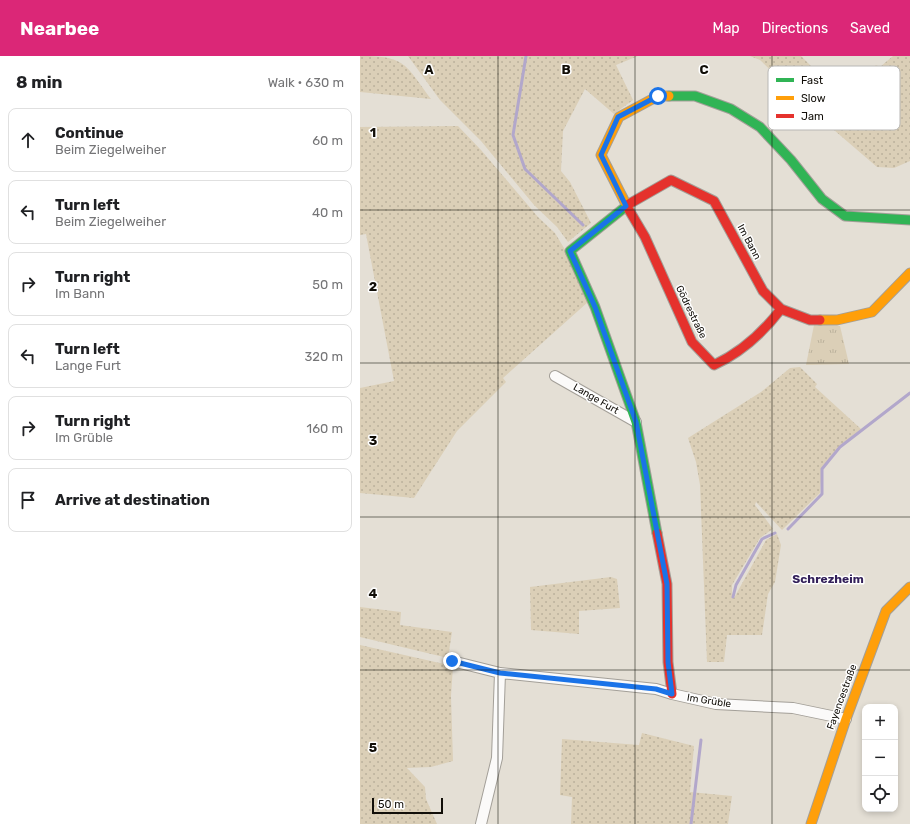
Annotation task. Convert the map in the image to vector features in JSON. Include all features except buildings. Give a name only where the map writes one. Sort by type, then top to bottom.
[{"type":"street","points":[[626,206],[601,155],[618,117],[658,96],[695,96],[731,109],[760,127],[791,160],[822,199],[845,216],[910,220]]},
{"type":"street","name":"Im Bann","points":[[570,251],[626,206],[671,180],[714,201],[763,291],[781,308],[810,320],[837,320],[872,312],[910,273]]},
{"type":"street","name":"Gödrestraße","points":[[626,206],[645,237],[692,342],[714,365],[732,358],[744,349],[768,327],[781,308]]},
{"type":"street","name":"Lange Furt","points":[[570,251],[595,307],[636,422],[667,584],[668,662],[672,694]]},
{"type":"street","name":"Lange Furt","points":[[555,376],[636,422]]},
{"type":"street","name":"Fayencestraße","points":[[811,824],[846,719],[886,611],[910,587]]},
{"type":"street","name":"Im Grüble","points":[[452,661],[500,673],[656,689],[716,704],[793,708],[846,719]]},
{"type":"street","points":[[481,824],[497,758],[500,673]]},
{"type":"green space","points":[[360,56],[387,58],[396,60],[403,64],[431,99],[360,92]]},
{"type":"green space","points":[[408,56],[638,56],[616,65],[633,100],[614,114],[585,89],[563,131],[561,171],[570,182],[591,223],[568,242],[557,227],[534,205],[481,141],[440,100]]},
{"type":"green space","points":[[750,56],[801,56],[811,66],[768,66],[768,68],[760,60]]},
{"type":"green space","points":[[893,56],[910,56],[910,161],[894,168],[877,167],[834,130],[900,130],[900,66],[881,66]]},
{"type":"green space","points":[[458,126],[481,150],[538,217],[555,233],[564,248],[588,302],[503,378],[506,382],[457,431],[414,498],[360,493],[360,388],[394,381],[366,234],[360,235],[360,127]]},
{"type":"green space","points":[[814,325],[840,326],[849,364],[806,365]]},
{"type":"green space","points":[[800,367],[817,384],[815,387],[861,429],[840,447],[822,469],[820,493],[782,530],[756,502],[755,505],[773,529],[760,538],[732,585],[732,597],[734,598],[766,540],[777,534],[781,545],[775,582],[768,594],[762,635],[727,635],[724,662],[707,662],[700,485],[696,462],[688,438],[761,392],[790,368]]},
{"type":"green space","points":[[611,577],[617,579],[620,608],[579,611],[579,634],[531,630],[530,587]]},
{"type":"green space","points":[[360,607],[401,612],[400,625],[452,632],[448,658],[360,637]]},
{"type":"green space","points":[[360,645],[453,666],[451,696],[453,761],[431,767],[407,768],[425,787],[426,799],[437,824],[360,824]]},
{"type":"green space","points":[[642,733],[694,746],[690,792],[732,796],[728,824],[571,824],[572,797],[560,795],[562,739],[639,745]]},
{"type":"waterway","points":[[526,56],[513,135],[525,169],[583,225]]},
{"type":"waterway","points":[[788,529],[822,494],[822,469],[840,447],[910,393]]},
{"type":"waterway","points":[[733,597],[736,585],[762,539],[775,533]]},
{"type":"waterway","points":[[691,824],[701,740]]},
{"type":"traffic: fast","points":[[669,96],[695,96],[731,109],[760,127],[791,160],[822,199],[845,216],[910,220]]},
{"type":"traffic: fast","points":[[629,204],[570,251],[595,307],[636,422],[657,533]]},
{"type":"traffic: slow","points":[[629,210],[601,155],[619,117],[658,96],[669,96]]},
{"type":"traffic: slow","points":[[820,320],[837,320],[872,312],[910,273]]},
{"type":"traffic: slow","points":[[811,824],[846,719],[886,611],[910,587]]},
{"type":"traffic: jam","points":[[629,204],[671,180],[714,201],[763,291],[781,309],[810,320],[820,320]]},
{"type":"traffic: jam","points":[[629,210],[645,237],[692,342],[714,365],[734,354],[751,342],[781,309]]},
{"type":"traffic: jam","points":[[657,533],[667,584],[668,662],[672,694]]},
{"type":"district","name":"Schrezheim","points":[[828,579]]},
{"type":"route","points":[[452,661],[500,673],[656,689],[672,694],[668,662],[667,584],[636,422],[595,307],[570,251],[626,206],[601,155],[618,117],[658,96]]}]
